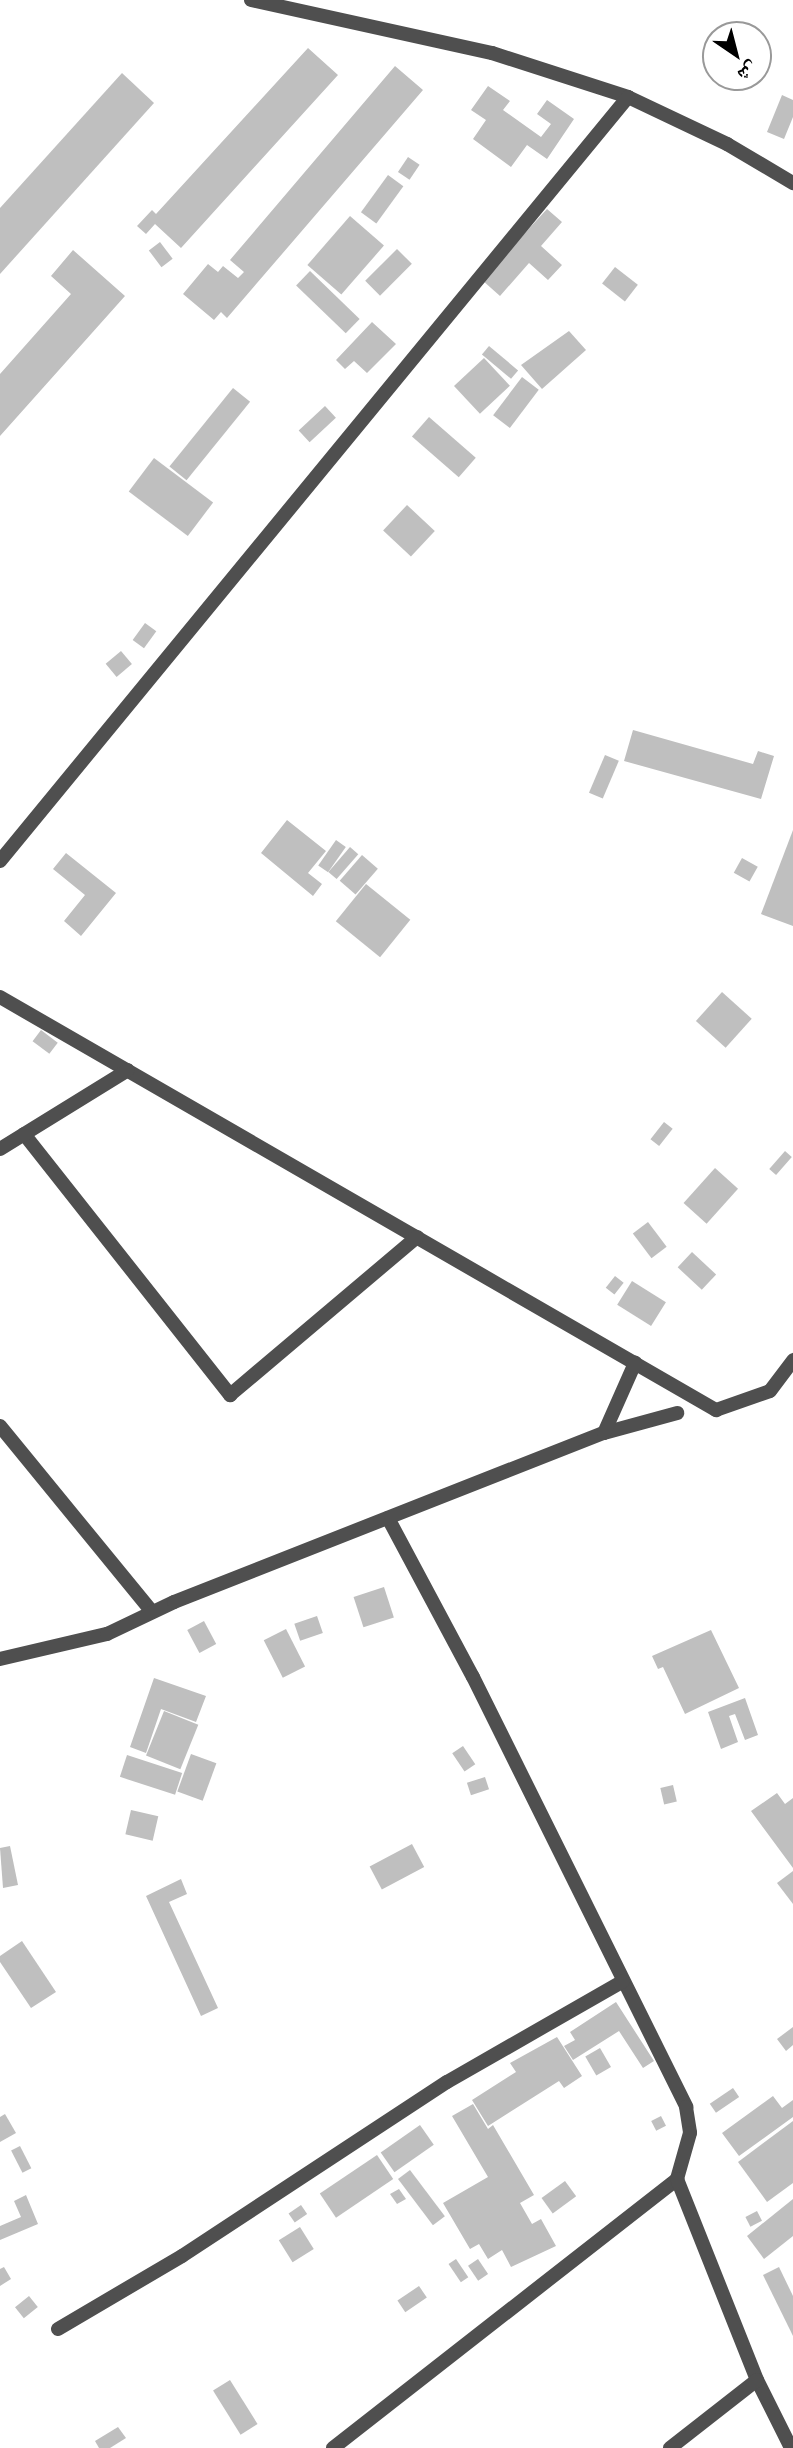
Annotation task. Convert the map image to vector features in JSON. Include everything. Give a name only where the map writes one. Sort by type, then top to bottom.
[{"type":"street","points":[[251,0],[492,52],[628,97],[727,145],[793,183]]},
{"type":"street","points":[[0,861],[628,97]]},
{"type":"street","points":[[0,997],[716,1410],[770,1391],[793,1360]]},
{"type":"street","points":[[0,1149],[128,1070]]},
{"type":"street","points":[[23,1134],[230,1395],[417,1237]]},
{"type":"street","points":[[604,1433],[635,1363]]},
{"type":"street","points":[[0,1659],[107,1634],[152,1612],[604,1433],[677,1413]]},
{"type":"street","points":[[0,1426],[152,1612]]},
{"type":"street","points":[[333,2448],[677,2179],[690,2133],[686,2107],[473,1677],[388,1518]]},
{"type":"street","points":[[58,2329],[181,2256],[447,2082],[623,1980]]},
{"type":"street","points":[[677,2179],[757,2380],[791,2448]]},
{"type":"street","points":[[670,2448],[757,2380]]},
{"type":"building","points":[[308,48],[338,75],[181,248],[155,224],[146,234],[137,226],[152,210],[156,214]]},
{"type":"building","points":[[395,66],[423,90],[227,318],[221,312],[214,320],[183,294],[208,264],[218,272],[223,266],[238,278],[244,272],[230,260]]},
{"type":"building","points":[[122,73],[154,103],[0,274],[0,208]]},
{"type":"building","points":[[488,86],[510,101],[503,110],[541,137],[551,124],[537,114],[547,100],[574,119],[547,159],[527,145],[511,167],[473,139],[486,120],[471,110]]},
{"type":"building","points":[[782,95],[793,100],[793,117],[784,139],[767,132]]},
{"type":"building","points":[[408,157],[420,165],[410,180],[398,172]]},
{"type":"building","points":[[388,175],[403,186],[376,223],[361,212]]},
{"type":"building","points":[[547,209],[562,222],[541,246],[562,265],[548,280],[529,263],[500,296],[482,280]]},
{"type":"building","points":[[350,216],[384,246],[341,295],[307,265]]},
{"type":"building","points":[[160,242],[173,259],[161,267],[149,250]]},
{"type":"building","points":[[397,249],[412,264],[380,296],[365,281]]},
{"type":"building","points":[[73,250],[125,296],[0,436],[0,374],[71,294],[51,276]]},
{"type":"building","points":[[615,267],[638,285],[625,301],[602,284]]},
{"type":"building","points":[[310,271],[360,319],[346,333],[296,285]]},
{"type":"building","points":[[372,322],[396,344],[367,373],[354,361],[345,369],[336,360]]},
{"type":"building","points":[[569,331],[586,350],[542,389],[521,365]]},
{"type":"building","points":[[489,346],[518,370],[511,379],[482,354]]},
{"type":"building","points":[[484,358],[510,386],[480,414],[454,386]]},
{"type":"building","points":[[522,377],[539,390],[510,428],[493,415]]},
{"type":"building","points":[[233,388],[250,402],[187,480],[169,466]]},
{"type":"building","points":[[325,406],[336,418],[310,442],[299,431]]},
{"type":"building","points":[[429,417],[476,458],[459,477],[412,437]]},
{"type":"building","points":[[154,458],[213,503],[188,536],[129,492]]},
{"type":"building","points":[[407,505],[435,531],[411,557],[383,531]]},
{"type":"building","points":[[145,623],[156,631],[144,648],[133,640]]},
{"type":"building","points":[[121,651],[132,664],[117,677],[106,664]]},
{"type":"building","points":[[633,730],[753,764],[758,751],[774,756],[761,799],[624,761]]},
{"type":"building","points":[[605,755],[619,761],[603,799],[589,793]]},
{"type":"building","points":[[287,820],[326,851],[308,873],[322,884],[313,896],[261,853]]},
{"type":"building","points":[[793,830],[793,926],[761,914]]},
{"type":"building","points":[[336,840],[346,847],[328,872],[318,865]]},
{"type":"building","points":[[350,847],[358,854],[337,879],[328,872]]},
{"type":"building","points":[[66,853],[116,893],[81,936],[64,921],[85,895],[53,869]]},
{"type":"building","points":[[362,855],[378,869],[356,894],[340,881]]},
{"type":"building","points":[[742,858],[758,867],[750,882],[734,873]]},
{"type":"building","points":[[366,884],[410,920],[380,957],[336,921]]},
{"type":"building","points":[[722,992],[752,1019],[726,1048],[696,1021]]},
{"type":"building","points":[[41,1030],[58,1043],[49,1054],[33,1041]]},
{"type":"building","points":[[664,1122],[673,1129],[659,1146],[650,1139]]},
{"type":"building","points":[[785,1151],[792,1157],[776,1175],[769,1169]]},
{"type":"building","points":[[715,1168],[738,1189],[707,1224],[684,1203]]},
{"type":"building","points":[[648,1222],[667,1247],[651,1258],[633,1233]]},
{"type":"building","points":[[692,1252],[716,1275],[702,1290],[678,1267]]},
{"type":"building","points":[[615,1276],[624,1283],[614,1295],[606,1288]]},
{"type":"building","points":[[632,1281],[666,1302],[651,1326],[617,1305]]},
{"type":"building","points":[[384,1587],[394,1617],[363,1627],[354,1597]]},
{"type":"building","points":[[317,1616],[323,1633],[300,1641],[294,1624]]},
{"type":"building","points":[[204,1621],[216,1644],[199,1653],[187,1630]]},
{"type":"building","points":[[286,1629],[305,1666],[283,1678],[264,1640]]},
{"type":"building","points":[[711,1630],[739,1688],[685,1714],[663,1667],[658,1669],[652,1656]]},
{"type":"building","points":[[154,1678],[206,1696],[196,1722],[161,1709],[146,1753],[130,1747]]},
{"type":"building","points":[[745,1698],[758,1735],[745,1740],[735,1714],[729,1716],[738,1742],[721,1749],[708,1712]]},
{"type":"building","points":[[164,1711],[198,1725],[180,1769],[146,1756]]},
{"type":"building","points":[[463,1746],[475,1764],[465,1772],[452,1753]]},
{"type":"building","points":[[191,1754],[216,1763],[203,1801],[177,1792]]},
{"type":"building","points":[[127,1755],[182,1773],[175,1795],[120,1777]]},
{"type":"building","points":[[485,1777],[489,1789],[471,1795],[467,1783]]},
{"type":"building","points":[[673,1785],[677,1802],[664,1804],[660,1788]]},
{"type":"building","points":[[777,1793],[785,1804],[793,1798],[793,1868],[751,1811]]},
{"type":"building","points":[[131,1810],[158,1816],[153,1841],[125,1834]]},
{"type":"building","points":[[412,1844],[424,1867],[382,1889],[370,1867]]},
{"type":"building","points":[[10,1846],[18,1885],[3,1888],[0,1848]]},
{"type":"building","points":[[793,1871],[793,1904],[777,1883]]},
{"type":"building","points":[[181,1879],[187,1894],[169,1902],[218,2008],[201,2016],[146,1896]]},
{"type":"building","points":[[22,1941],[56,1992],[31,2008],[0,1962],[0,1956]]},
{"type":"building","points":[[616,2002],[654,2061],[643,2068],[619,2031],[573,2060],[564,2046],[575,2040],[570,2032]]},
{"type":"building","points":[[793,2027],[793,2045],[786,2051],[777,2039]]},
{"type":"building","points":[[557,2037],[582,2076],[564,2088],[559,2081],[488,2126],[472,2100],[516,2072],[510,2063]]},
{"type":"building","points":[[600,2048],[611,2067],[596,2076],[585,2056]]},
{"type":"building","points":[[733,2088],[739,2097],[716,2113],[710,2104]]},
{"type":"building","points":[[773,2096],[782,2108],[793,2100],[793,2117],[739,2156],[722,2133]]},
{"type":"building","points":[[473,2104],[488,2129],[493,2125],[534,2195],[520,2203],[532,2224],[541,2219],[556,2246],[511,2267],[502,2250],[488,2259],[479,2244],[470,2249],[443,2203],[488,2177],[452,2116]]},
{"type":"building","points":[[5,2114],[16,2133],[0,2142],[0,2117]]},
{"type":"building","points":[[661,2116],[666,2126],[656,2131],[651,2121]]},
{"type":"building","points":[[793,2121],[793,2183],[767,2202],[738,2162]]},
{"type":"building","points":[[420,2125],[434,2145],[394,2172],[381,2153]]},
{"type":"building","points":[[20,2146],[31,2168],[22,2173],[11,2151]]},
{"type":"building","points":[[377,2155],[393,2179],[336,2218],[320,2194]]},
{"type":"building","points":[[410,2170],[445,2216],[433,2225],[398,2179]]},
{"type":"building","points":[[565,2181],[576,2196],[553,2213],[542,2198]]},
{"type":"building","points":[[399,2189],[406,2199],[397,2204],[390,2194]]},
{"type":"building","points":[[26,2195],[38,2224],[0,2240],[0,2226],[21,2217],[14,2201]]},
{"type":"building","points":[[793,2199],[793,2236],[764,2259],[747,2236]]},
{"type":"building","points":[[301,2205],[307,2214],[295,2223],[289,2213]]},
{"type":"building","points":[[757,2211],[762,2221],[750,2227],[745,2217]]},
{"type":"building","points":[[300,2227],[314,2249],[293,2262],[279,2240]]},
{"type":"building","points":[[456,2259],[468,2277],[461,2282],[449,2264]]},
{"type":"building","points":[[478,2259],[488,2274],[478,2281],[468,2266]]},
{"type":"building","points":[[4,2267],[11,2279],[0,2286],[0,2269]]},
{"type":"building","points":[[779,2267],[793,2296],[793,2336],[763,2275]]},
{"type":"building","points":[[419,2286],[427,2298],[405,2312],[397,2301]]},
{"type":"building","points":[[29,2296],[38,2307],[24,2318],[15,2307]]},
{"type":"building","points":[[230,2380],[258,2424],[241,2435],[213,2391]]},
{"type":"building","points":[[118,2427],[126,2438],[110,2448],[99,2448],[95,2441]]}]
